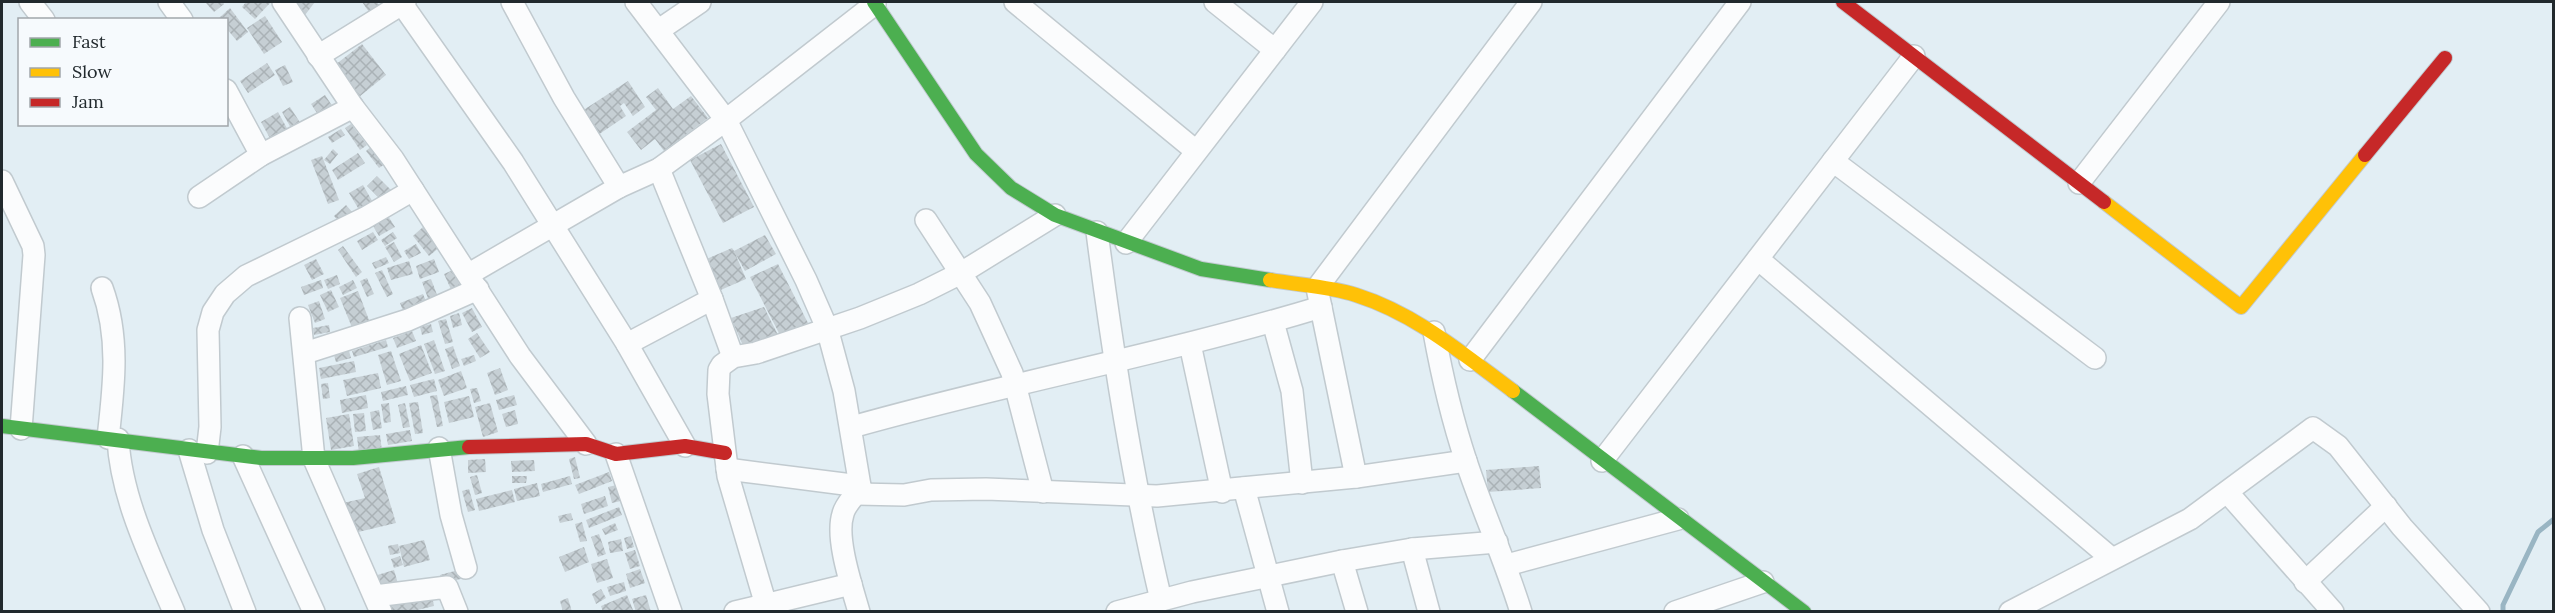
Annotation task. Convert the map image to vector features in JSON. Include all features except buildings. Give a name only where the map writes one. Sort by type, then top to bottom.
[{"type":"street","points":[[30,2],[42,18]]},
{"type":"street","points":[[169,2],[181,18]]},
{"type":"street","points":[[283,2],[353,107],[413,190],[520,356],[586,444]]},
{"type":"street","points":[[512,2],[564,98],[619,187]]},
{"type":"street","points":[[636,2],[726,120],[759,182],[827,328],[852,427],[858,490],[843,510],[841,519],[851,584],[859,612]]},
{"type":"street","points":[[659,30],[700,2]]},
{"type":"street","points":[[1015,2],[1196,151]]},
{"type":"street","points":[[1215,2],[1275,50]]},
{"type":"street","points":[[1126,243],[1312,2]]},
{"type":"street","points":[[852,427],[1016,383],[1190,344],[1273,322],[1319,298],[1531,2]]},
{"type":"street","points":[[1470,360],[1740,2]]},
{"type":"street","points":[[1843,2],[2241,307],[2445,58]]},
{"type":"street","points":[[318,56],[403,3],[482,115],[553,225],[627,344],[686,446]]},
{"type":"street","points":[[305,353],[374,333],[473,281],[553,225],[619,187],[659,168],[726,120],[875,3],[976,154],[1011,188],[1055,215],[1126,243],[1201,268],[1319,298],[1354,294],[1389,307],[1434,332],[1678,519],[1804,612]]},
{"type":"street","points":[[2079,183],[2212,4]]},
{"type":"street","points":[[1602,461],[1914,56]]},
{"type":"street","points":[[228,94],[261,155]]},
{"type":"street","points":[[199,197],[261,155],[353,107]]},
{"type":"street","points":[[1833,161],[2095,358]]},
{"type":"street","points":[[659,168],[712,298],[733,357]]},
{"type":"street","points":[[2,181],[33,246],[34,255],[11,428],[113,438],[243,456],[314,459],[352,458],[439,448],[586,444],[616,453],[686,446],[726,461],[858,490],[904,495],[931,490],[1137,496],[1221,492],[1356,477],[1466,461]]},
{"type":"street","points":[[245,612],[210,521],[198,451],[210,427],[208,330],[213,312],[225,294],[246,276],[365,218],[413,190]]},
{"type":"street","points":[[767,607],[734,500],[726,461],[718,394],[719,370],[733,357],[756,353],[860,318],[961,273],[1055,215]]},
{"type":"street","points":[[926,220],[980,303],[1016,383],[1043,492]]},
{"type":"street","points":[[1097,232],[1114,360],[1137,496],[1161,600]]},
{"type":"street","points":[[1758,259],[2111,558]]},
{"type":"street","points":[[102,288],[114,325],[113,438],[135,515],[174,612]]},
{"type":"street","points":[[627,344],[712,298]]},
{"type":"street","points":[[1319,298],[1356,477]]},
{"type":"street","points":[[300,318],[314,459],[348,542],[378,604],[447,587],[457,612]]},
{"type":"street","points":[[1273,322],[1292,391],[1302,483]]},
{"type":"street","points":[[1434,332],[1443,383],[1466,461],[1507,565],[1521,612]]},
{"type":"street","points":[[1190,344],[1221,492]]},
{"type":"street","points":[[2010,612],[2190,519],[2313,428],[2338,446],[2386,506],[2478,611]]},
{"type":"street","points":[[439,448],[451,515],[466,568]]},
{"type":"street","points":[[616,453],[671,612]]},
{"type":"street","points":[[243,456],[314,612]]},
{"type":"street","points":[[1244,489],[1278,612]]},
{"type":"street","points":[[2228,493],[2333,612]]},
{"type":"street","points":[[2306,582],[2386,506]]},
{"type":"street","points":[[1507,565],[1678,519]]},
{"type":"street","points":[[1117,612],[1161,600],[1195,602],[1267,578],[1342,561],[1412,549],[1497,542]]},
{"type":"street","points":[[1412,549],[1429,612]]},
{"type":"street","points":[[1342,561],[1357,612]]},
{"type":"street","points":[[1675,612],[1763,582]]},
{"type":"street","points":[[735,612],[767,607],[851,584]]},
{"type":"waterway","points":[[2503,612],[2503,605],[2538,532],[2554,519]]},
{"type":"traffic: fast","points":[[874,2],[976,154],[1011,188],[1055,215],[1201,269],[1270,280]]},
{"type":"traffic: fast","points":[[1513,391],[1804,612]]},
{"type":"traffic: fast","points":[[2,426],[261,458],[353,458],[469,447]]},
{"type":"traffic: slow","points":[[2104,202],[2241,307],[2365,155]]},
{"type":"traffic: slow","points":[[1270,280],[1335,290],[1378,303],[1438,336],[1513,391]]},
{"type":"traffic: jam","points":[[1843,2],[2104,202]]},
{"type":"traffic: jam","points":[[2365,155],[2445,58]]},
{"type":"traffic: jam","points":[[469,447],[586,444],[616,454],[685,446],[725,453]]}]
